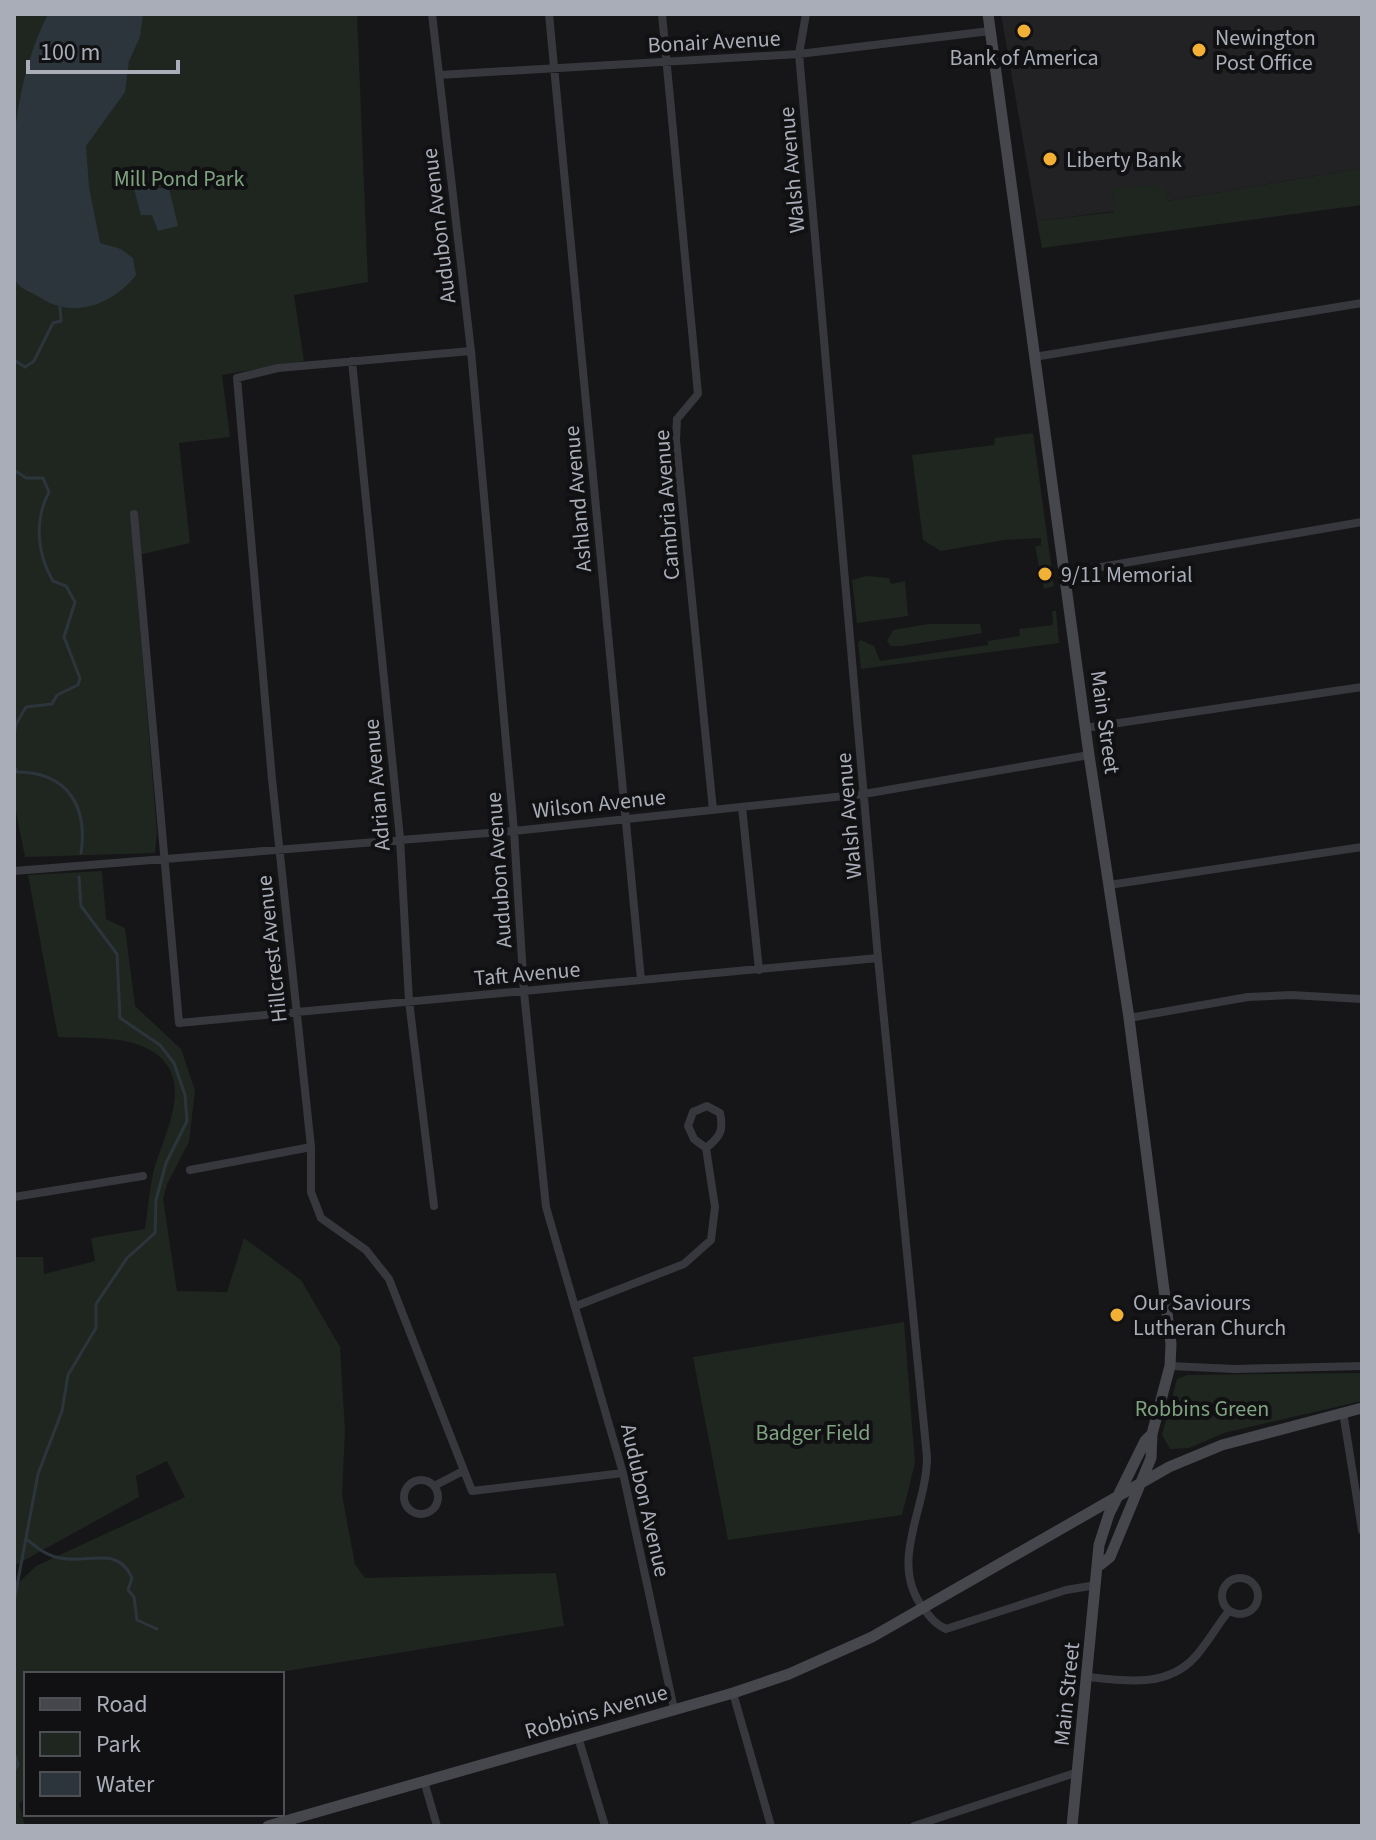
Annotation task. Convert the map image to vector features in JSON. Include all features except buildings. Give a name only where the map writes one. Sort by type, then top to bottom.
[{"type":"main road","name":"Main Street","points":[[988,14],[1085,728],[1129,1018],[1171,1344],[1170,1366],[1152,1434],[1145,1441],[1117,1499],[1099,1545],[1100,1565],[1072,1826]]},
{"type":"main road","name":"Robbins Avenue","points":[[268,1826],[733,1693],[840,1652],[924,1609],[1169,1467],[1222,1445],[1362,1408]]},
{"type":"main road","points":[[1100,1565],[1110,1557],[1154,1448],[1152,1434]]},
{"type":"street","name":"Audubon Avenue","points":[[432,14],[471,351],[514,831],[524,992],[546,1207],[623,1473],[674,1709]]},
{"type":"street","name":"Ashland Avenue","points":[[549,14],[641,980]]},
{"type":"street","name":"Cambria Avenue","points":[[662,14],[698,394],[677,419],[676,440],[713,810]]},
{"type":"street","name":"Walsh Avenue","points":[[806,14],[799,54],[878,958],[927,1457],[925,1491],[907,1554],[907,1572],[924,1609]]},
{"type":"street","name":"Bonair Avenue","points":[[439,75],[799,54],[990,31]]},
{"type":"street","points":[[1034,357],[1362,303]]},
{"type":"street","points":[[352,361],[471,351]]},
{"type":"street","name":"Hillcrest Avenue","points":[[352,361],[253,372],[237,378],[279,848],[311,1147],[311,1192],[321,1218],[366,1250],[389,1279],[463,1471]]},
{"type":"street","name":"Adrian Avenue","points":[[352,361],[400,838],[409,1001],[434,1206]]},
{"type":"street","points":[[134,514],[164,858]]},
{"type":"street","points":[[1066,573],[1362,522]]},
{"type":"street","points":[[1085,728],[1362,687]]},
{"type":"street","name":"Wilson Avenue","points":[[14,871],[514,831],[864,794],[1089,755]]},
{"type":"street","points":[[742,807],[759,970]]},
{"type":"street","points":[[1109,885],[1362,847]]},
{"type":"street","name":"Taft Avenue","points":[[164,858],[179,1023],[878,958]]},
{"type":"street","points":[[1129,1018],[1248,997],[1291,995],[1362,999]]},
{"type":"street","points":[[576,1306],[684,1264],[711,1240],[715,1207],[706,1148],[694,1139],[688,1126],[693,1112],[707,1106],[720,1113],[723,1126],[719,1138],[706,1148]]},
{"type":"street","points":[[190,1170],[311,1147]]},
{"type":"street","points":[[14,1197],[143,1176]]},
{"type":"street","points":[[1170,1366],[1235,1369],[1362,1366]]},
{"type":"street","points":[[1343,1412],[1362,1530]]},
{"type":"street","points":[[434,1486],[438,1502],[431,1511],[415,1513],[406,1506],[404,1495],[408,1485],[419,1480],[434,1486],[463,1471],[472,1491],[623,1473]]},
{"type":"street","points":[[1236,1579],[1251,1582],[1258,1595],[1253,1609],[1239,1615],[1229,1611],[1223,1603],[1224,1588],[1236,1579]]},
{"type":"street","points":[[924,1609],[941,1628],[951,1629],[1066,1590],[1096,1585]]},
{"type":"street","points":[[1088,1677],[1140,1681],[1168,1675],[1195,1658],[1229,1611]]},
{"type":"street","points":[[733,1693],[771,1826]]},
{"type":"street","points":[[578,1737],[605,1826]]},
{"type":"street","points":[[914,1826],[1078,1772]]},
{"type":"street","points":[[424,1781],[437,1826]]},
{"type":"shaded area","points":[[1001,14],[1362,14],[1362,168],[1167,201],[1113,188],[1115,211],[1037,221]]},
{"type":"green space","name":"Mill Pond Park","points":[[14,14],[357,14],[368,282],[294,295],[304,361],[222,375],[230,437],[179,443],[190,543],[134,556],[157,831],[155,853],[25,857],[14,802]]},
{"type":"green space","points":[[1362,168],[1362,205],[1042,248],[1037,221],[1114,212],[1113,188],[1164,185],[1168,201]]},
{"type":"green space","points":[[1033,433],[1054,586],[1044,589],[1035,547],[1041,545],[1041,538],[1004,540],[941,551],[923,540],[912,455],[994,445],[995,438]]},
{"type":"green space","points":[[866,576],[889,578],[891,584],[905,581],[908,616],[857,623],[852,580]]},
{"type":"green space","points":[[1052,611],[1056,611],[1059,643],[861,669],[858,643],[861,640],[874,646],[880,661],[988,645],[988,641],[1020,636],[1019,629],[1053,625]]},
{"type":"green space","points":[[928,624],[980,624],[982,633],[902,646],[891,646],[887,641],[893,630]]},
{"type":"green space","points":[[102,871],[106,919],[125,928],[135,1006],[181,1049],[195,1090],[189,1142],[167,1184],[163,1199],[177,1291],[227,1292],[244,1238],[301,1280],[340,1347],[345,1431],[342,1495],[355,1564],[365,1578],[556,1573],[564,1626],[280,1672],[24,1672],[24,1799],[19,1804],[25,1826],[14,1826],[14,1587],[36,1566],[185,1497],[167,1461],[136,1476],[139,1497],[14,1566],[14,1257],[43,1257],[44,1274],[95,1261],[91,1238],[145,1229],[153,1174],[169,1125],[175,1092],[165,1062],[140,1045],[117,1040],[58,1037],[28,875]]},
{"type":"green space","name":"Badger Field","points":[[904,1322],[915,1463],[902,1515],[728,1540],[693,1357]]},
{"type":"green space","name":"Robbins Green","points":[[1362,1373],[1362,1401],[1224,1433],[1189,1448],[1170,1449],[1162,1435],[1177,1379],[1187,1375]]},
{"type":"water","points":[[48,14],[143,14],[140,37],[129,61],[125,92],[86,146],[89,187],[100,243],[121,249],[133,258],[136,275],[104,301],[79,308],[53,304],[23,289],[15,280],[12,178],[18,110],[35,45]]},
{"type":"water","points":[[152,172],[158,188],[169,188],[178,226],[158,231],[152,215],[141,215],[131,178]]},
{"type":"waterway","points":[[14,360],[25,367],[34,361],[53,323],[61,321],[60,307]]},
{"type":"waterway","points":[[14,470],[26,478],[43,478],[49,492],[41,514],[39,537],[53,581],[66,586],[75,602],[64,637],[80,678],[78,685],[57,695],[52,704],[26,707],[16,724],[14,737]]},
{"type":"waterway","points":[[14,766],[17,772],[50,778],[71,795],[81,821],[81,853]]},
{"type":"waterway","points":[[14,1602],[38,1474],[62,1411],[68,1375],[96,1328],[96,1304],[127,1258],[155,1233],[156,1200],[166,1163],[187,1121],[185,1095],[174,1063],[160,1045],[120,1018],[117,954],[81,906],[79,877]]},
{"type":"waterway","points":[[26,1539],[55,1557],[102,1558],[119,1562],[132,1578],[128,1590],[134,1597],[137,1620],[157,1629]]},
{"type":"waterway","points":[[14,1753],[18,1765],[14,1771]]},
{"type":"place","name":"Bank of America","points":[[1024,31]]},
{"type":"place","name":"Newington Post Office","points":[[1199,50]]},
{"type":"place","name":"Liberty Bank","points":[[1050,159]]},
{"type":"place","name":"9/11 Memorial","points":[[1045,574]]},
{"type":"place","name":"Our Saviours Lutheran Church","points":[[1117,1315]]}]
